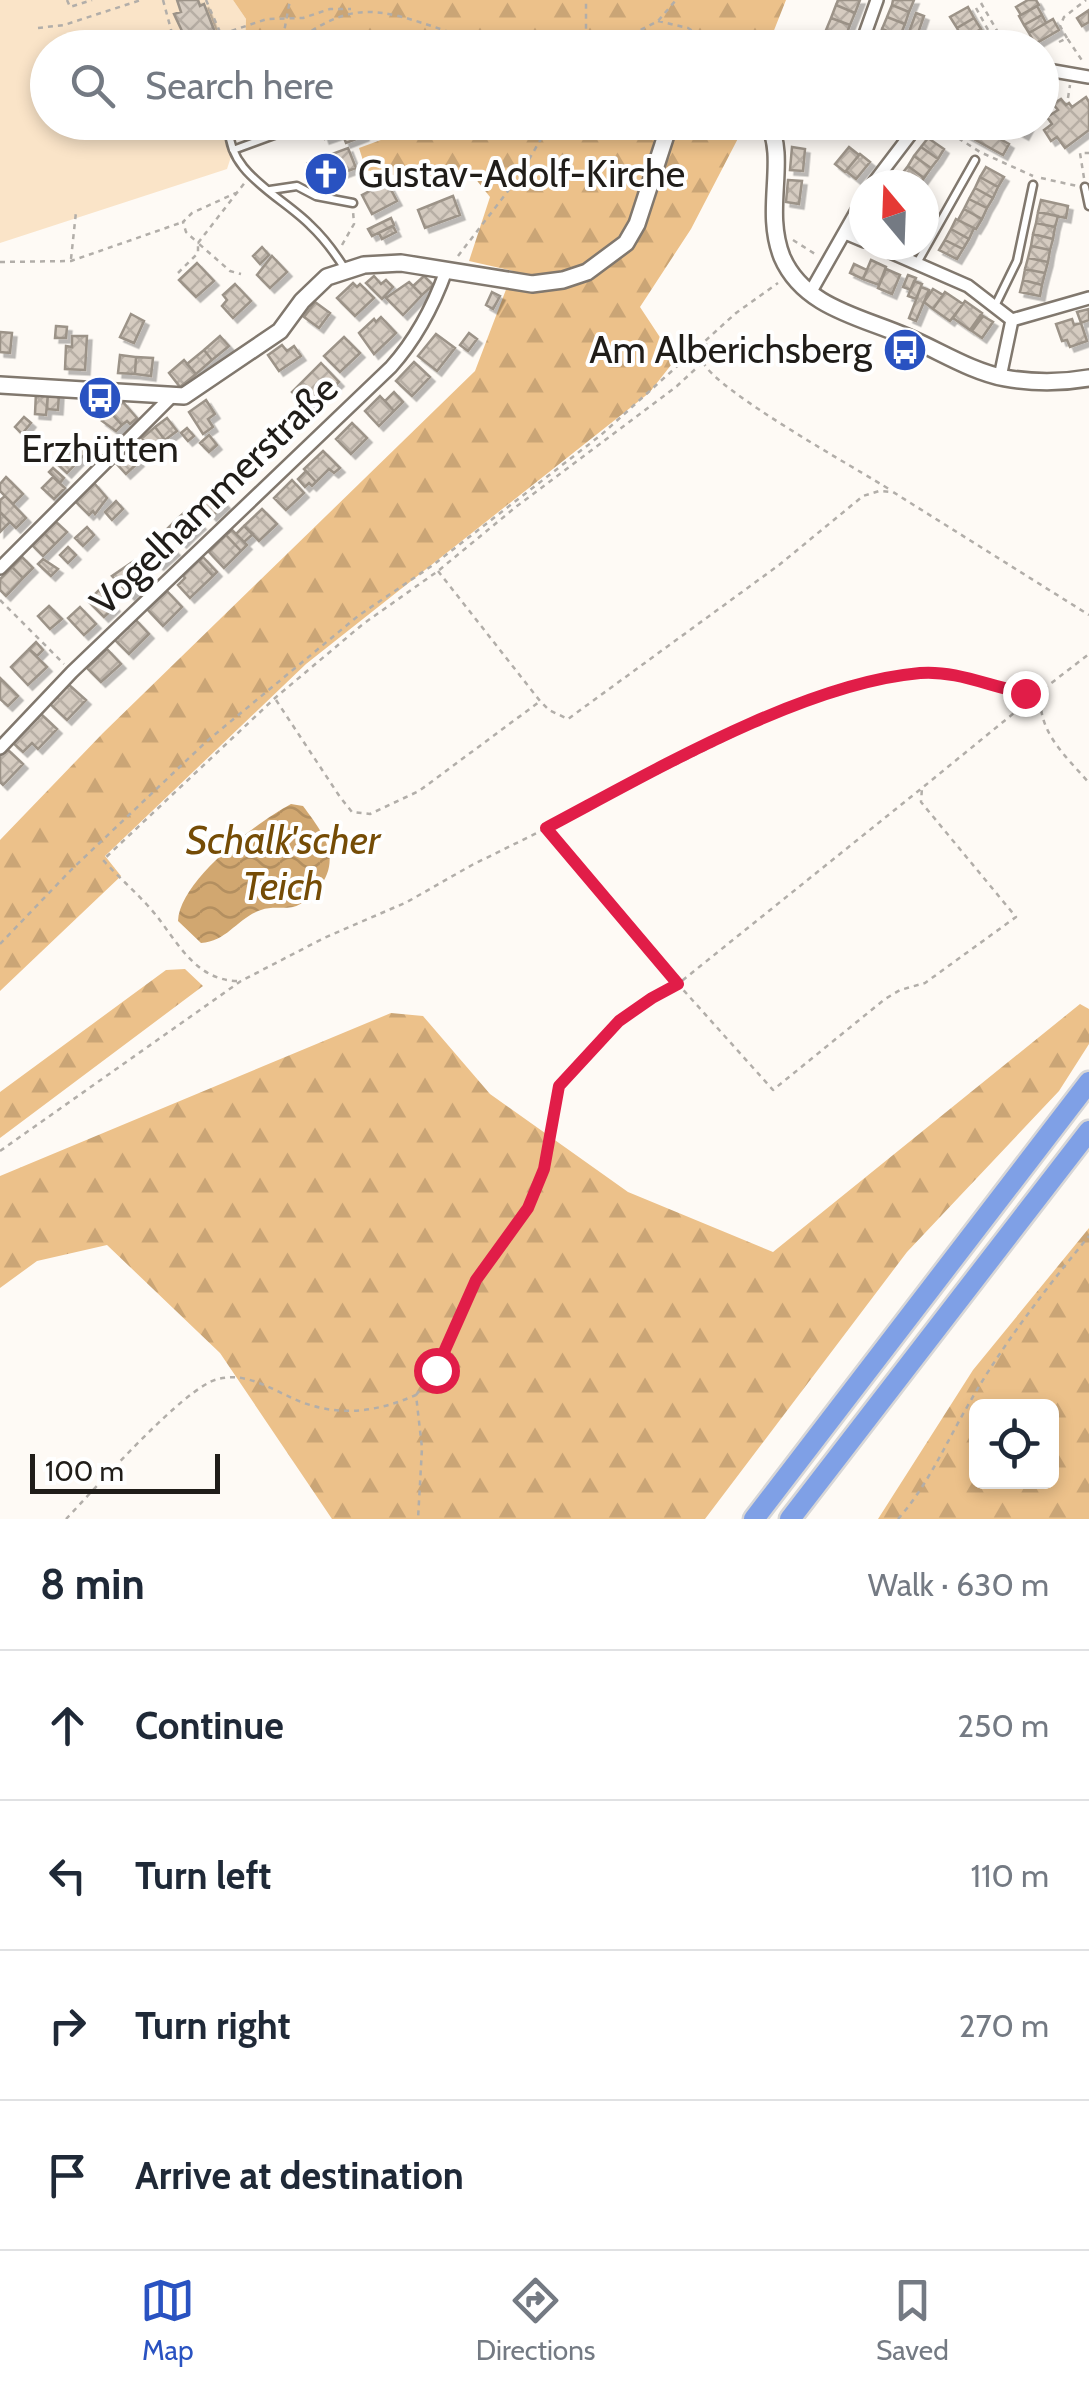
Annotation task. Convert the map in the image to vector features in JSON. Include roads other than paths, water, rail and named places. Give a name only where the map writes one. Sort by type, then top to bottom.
[{"type":"highway","points":[[754,1519],[1089,1082]]},
{"type":"highway","points":[[790,1519],[1089,1131]]},
{"type":"street","points":[[866,30],[877,0]]},
{"type":"street","points":[[1059,71],[1089,75]]},
{"type":"street","points":[[0,385],[184,396],[280,332],[328,276],[364,265],[402,263],[532,284],[587,272],[626,244],[667,140]]},
{"type":"street","points":[[773,140],[776,153],[773,222],[782,256],[810,293],[850,316],[1000,376],[1041,382],[1089,378]]},
{"type":"street","points":[[883,170],[906,140]]},
{"type":"street","points":[[810,293],[849,226]]},
{"type":"street","points":[[845,233],[849,235]]},
{"type":"street","points":[[910,260],[968,286],[1012,320]]},
{"type":"street","name":"Vogelhammerstraße","points":[[0,748],[72,672],[392,367],[410,346],[433,306],[446,271]]},
{"type":"street","points":[[1012,320],[1089,298]]},
{"type":"street","points":[[1000,376],[1012,320]]},
{"type":"street","points":[[0,568],[171,397]]},
{"type":"lane","points":[[229,140],[251,176],[310,224],[346,270]]},
{"type":"lane","points":[[233,150],[260,140]]},
{"type":"lane","points":[[917,263],[976,160]]},
{"type":"lane","points":[[995,306],[1017,261],[1032,185]]},
{"type":"lane","points":[[269,190],[297,186],[316,196],[352,202]]},
{"type":"lane","points":[[1085,188],[1089,206]]},
{"type":"water","name":"Schalk'scher Teich","points":[[291,804],[303,806],[327,846],[329,867],[318,889],[296,906],[261,910],[218,938],[201,943],[178,921],[192,888],[222,854]]},
{"type":"place","name":"Gustav-Adolf-Kirche","points":[[326,174]]},
{"type":"place","name":"Am Alberichsberg","points":[[905,350]]},
{"type":"place","name":"Erzhütten","points":[[100,398]]}]
